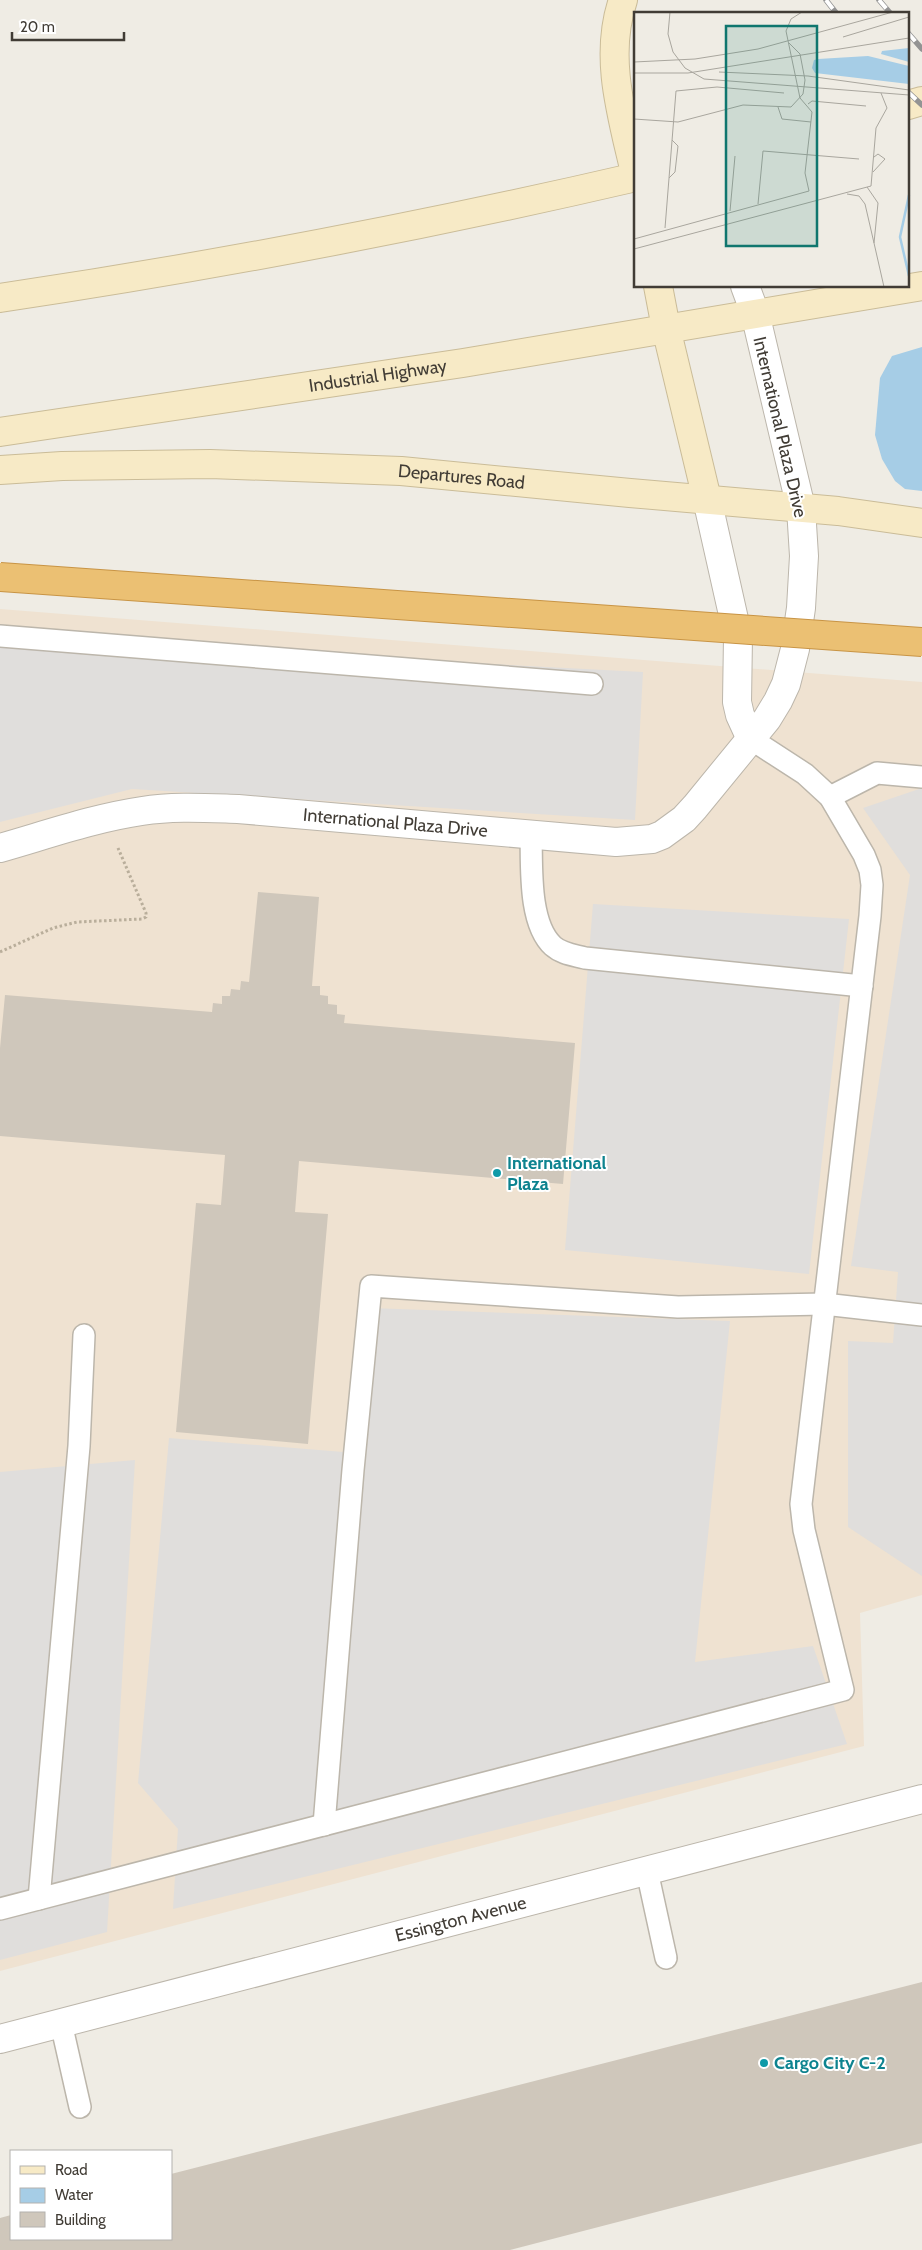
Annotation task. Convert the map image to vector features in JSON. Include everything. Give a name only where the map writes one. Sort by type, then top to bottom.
[{"type":"highway","points":[[0,577],[922,642]]},
{"type":"street","points":[[623,0],[616,31],[615,71],[634,168]]},
{"type":"street","points":[[0,298],[324,244],[449,219],[634,177]]},
{"type":"street","points":[[658,288],[738,637],[737,702],[740,715],[751,739]]},
{"type":"street","name":"International Plaza Drive","points":[[0,848],[116,816],[142,811],[188,808],[238,809],[616,842],[652,839],[662,835],[684,819],[751,739],[778,701],[786,684],[796,649],[801,608],[804,556],[801,508],[755,313],[746,288]]},
{"type":"street","name":"Industrial Highway","points":[[0,432],[406,372],[910,288]]},
{"type":"street","name":"Departures Road","points":[[0,470],[145,464],[312,467],[411,472],[838,511],[922,523]]},
{"type":"street","name":"Essington Avenue","points":[[0,2039],[922,1800]]},
{"type":"lane","points":[[0,636],[592,684]]},
{"type":"lane","points":[[0,1909],[843,1690],[802,1517],[802,1491],[872,900],[870,870],[864,855],[830,797],[805,774],[751,739]]},
{"type":"lane","points":[[830,797],[877,773],[922,777]]},
{"type":"lane","points":[[531,835],[534,894],[538,916],[543,932],[552,945],[563,953],[585,958],[862,986]]},
{"type":"lane","points":[[324,1825],[353,1470],[371,1286],[678,1307],[824,1304],[922,1315]]},
{"type":"lane","points":[[39,1899],[78,1455],[84,1336]]},
{"type":"lane","points":[[647,1871],[666,1958]]},
{"type":"lane","points":[[61,2023],[80,2107]]},
{"type":"path","points":[[0,952],[53,928],[77,922],[142,919],[146,917],[117,845]]},
{"type":"shaded area","points":[[0,609],[922,682],[922,1595],[860,1613],[864,1746],[0,1971]]},
{"type":"shaded area","points":[[0,628],[88,643],[643,672],[635,820],[132,789],[0,822]]},
{"type":"shaded area","points":[[922,788],[922,1576],[848,1527],[848,1341],[893,1343],[898,1272],[851,1266],[910,875],[863,808]]},
{"type":"shaded area","points":[[593,904],[849,919],[809,1274],[565,1250]]},
{"type":"shaded area","points":[[370,1308],[730,1321],[695,1662],[813,1646],[847,1744],[173,1909],[178,1829],[138,1783],[169,1438],[356,1453]]},
{"type":"shaded area","points":[[135,1460],[107,1932],[0,1960],[0,1472]]},
{"type":"water","points":[[922,347],[922,491],[905,489],[895,481],[882,459],[875,435],[880,378],[892,356]]},
{"type":"building","name":"International Plaza","points":[[258,892],[319,897],[312,986],[320,986],[320,995],[328,996],[328,1004],[337,1005],[337,1014],[345,1015],[344,1023],[575,1043],[563,1184],[299,1161],[295,1212],[328,1214],[308,1444],[176,1432],[196,1203],[221,1205],[225,1155],[0,1136],[0,1048],[5,995],[212,1012],[213,1003],[222,1004],[222,996],[230,996],[231,989],[240,990],[241,981],[249,982]]},
{"type":"building","name":"Cargo City C-2","points":[[922,1982],[922,2143],[510,2250],[0,2250],[0,2218],[10,2215],[10,2240],[172,2240],[172,2174]]},
{"type":"railway","points":[[826,0],[835,12]]},
{"type":"railway","points":[[879,0],[889,12]]},
{"type":"railway","points":[[910,35],[922,49]]},
{"type":"railway","points":[[910,94],[922,105]]},
{"type":"place","name":"International Plaza","points":[[497,1173]]},
{"type":"place","name":"Cargo City C-2","points":[[764,2063]]}]
